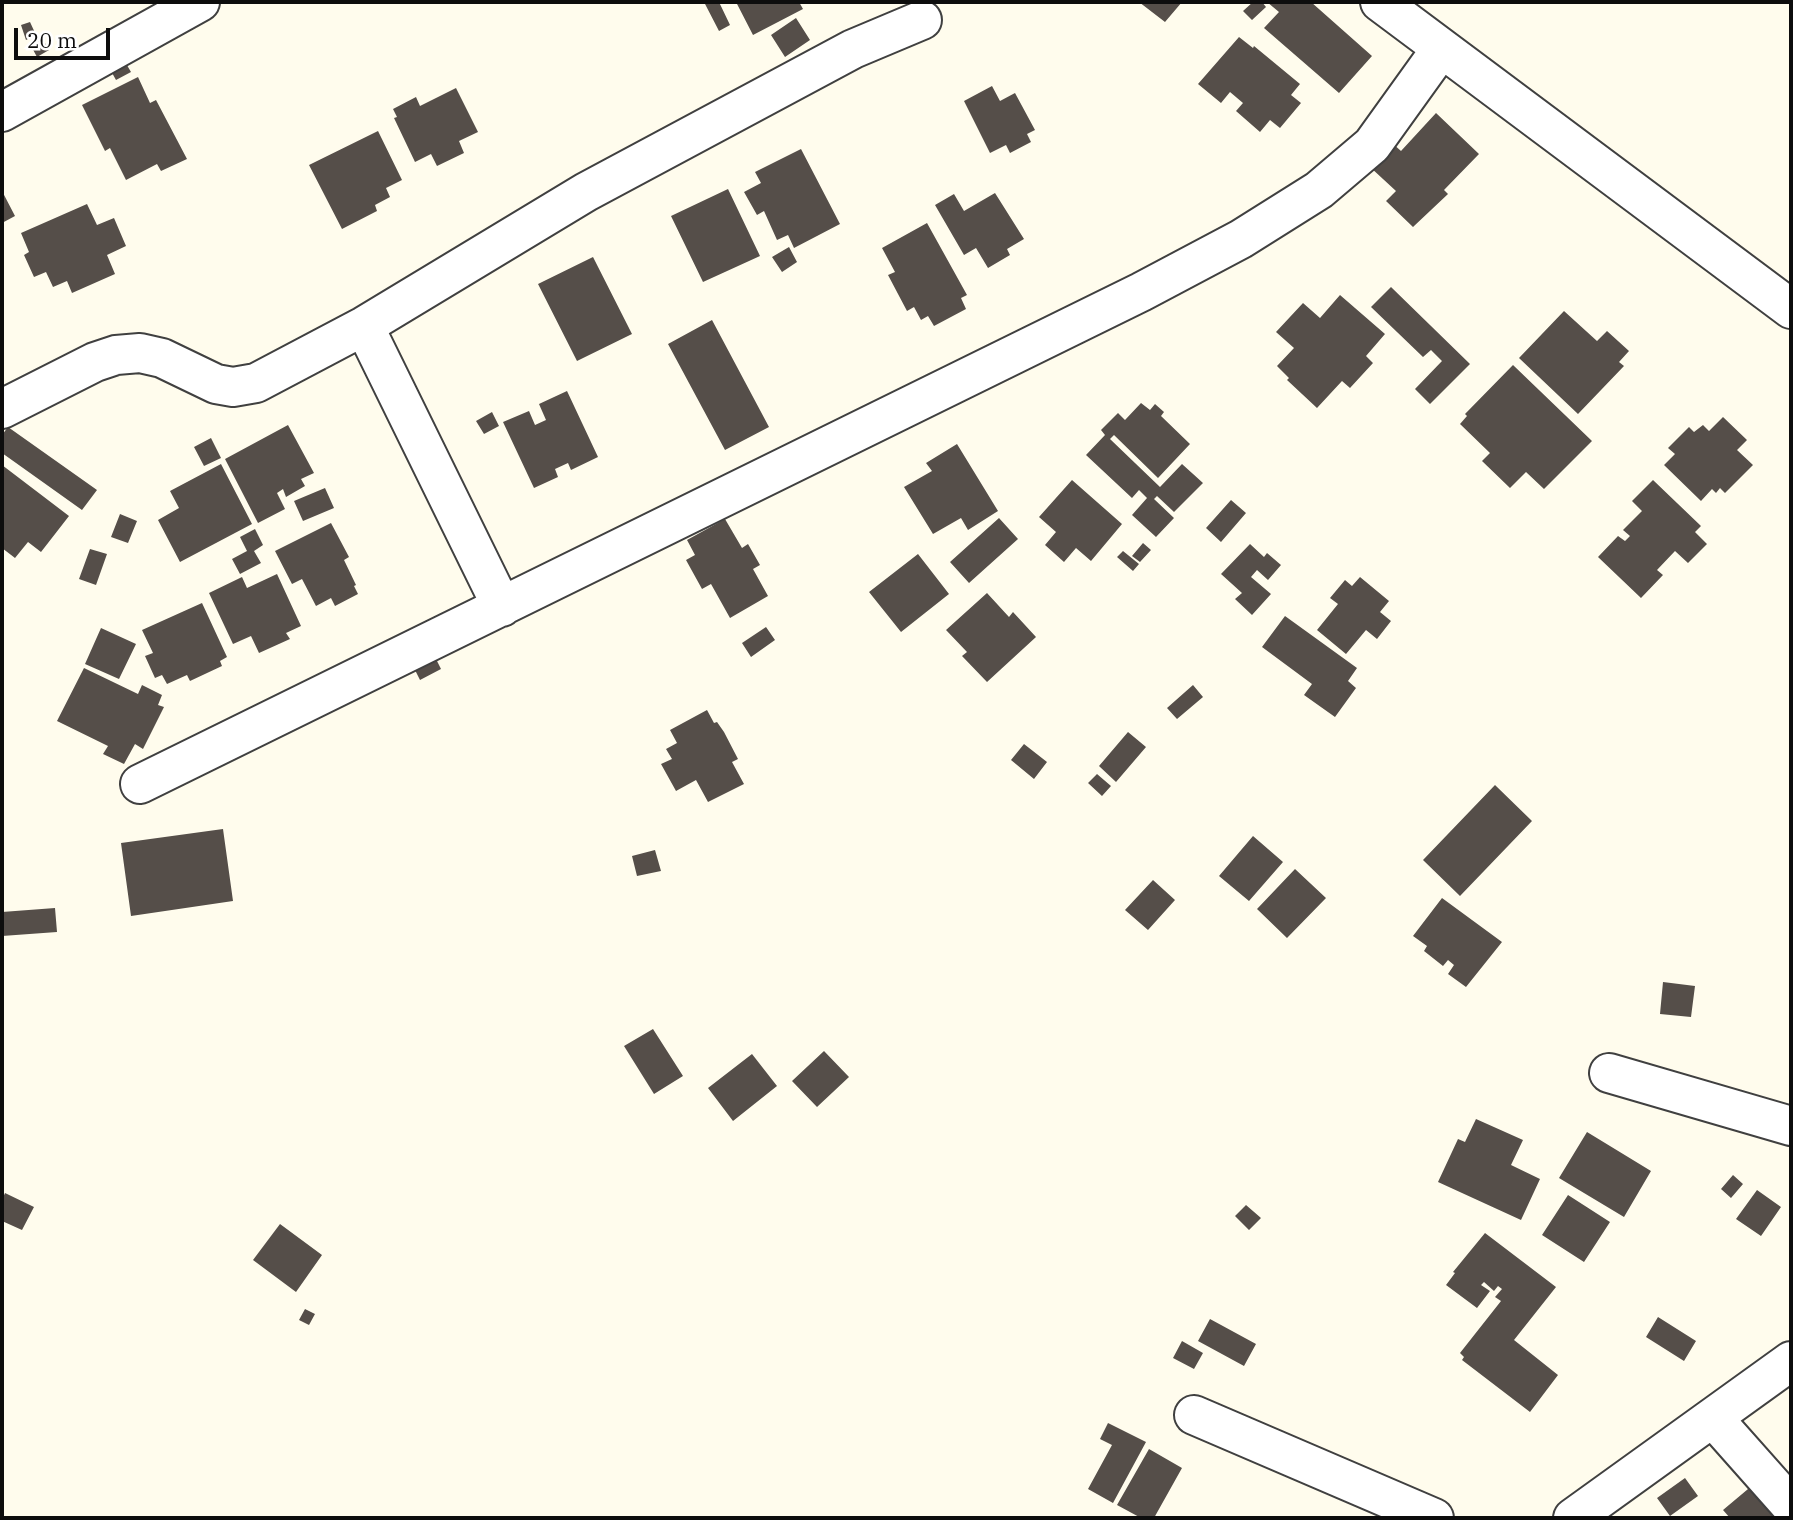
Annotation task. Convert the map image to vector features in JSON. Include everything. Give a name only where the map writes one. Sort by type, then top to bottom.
[{"type":"street","points":[[2,112],[200,2]]},
{"type":"street","points":[[1390,5],[1441,49],[1791,309]]},
{"type":"street","points":[[2,408],[94,362],[116,355],[140,353],[162,358],[216,384],[233,387],[256,383],[364,326],[586,192],[853,49],[922,20]]},
{"type":"street","points":[[140,784],[1129,298],[1241,239],[1319,190],[1372,145],[1441,49]]},
{"type":"street","points":[[364,326],[502,607]]},
{"type":"street","points":[[1609,1073],[1791,1126]]},
{"type":"street","points":[[1573,1518],[1791,1361]]},
{"type":"street","points":[[1194,1415],[1434,1518]]},
{"type":"street","points":[[1713,1419],[1791,1506]]},
{"type":"building","points":[[704,2],[719,2],[730,25],[719,31]]},
{"type":"building","points":[[736,2],[799,2],[803,9],[753,35]]},
{"type":"building","points":[[1139,2],[1182,2],[1165,22]]},
{"type":"building","points":[[1253,2],[1262,2],[1266,7],[1252,20],[1243,11]]},
{"type":"building","points":[[1267,2],[1311,2],[1372,56],[1339,93],[1264,28],[1279,12]]},
{"type":"building","points":[[796,18],[810,40],[785,57],[771,35]]},
{"type":"building","points":[[30,22],[36,35],[26,40],[21,25]]},
{"type":"building","points":[[1239,37],[1300,84],[1291,95],[1301,103],[1280,128],[1270,120],[1260,132],[1236,111],[1243,103],[1230,92],[1221,103],[1198,84]]},
{"type":"building","points":[[42,38],[49,50],[37,57],[30,44]]},
{"type":"building","points":[[121,55],[131,72],[116,80],[106,62]]},
{"type":"building","points":[[138,77],[150,103],[156,100],[187,159],[161,171],[157,164],[126,180],[110,148],[105,151],[82,105]]},
{"type":"building","points":[[992,86],[1000,101],[1015,93],[1035,130],[1027,134],[1031,142],[1010,153],[1006,145],[990,153],[964,101]]},
{"type":"building","points":[[456,88],[478,132],[459,141],[464,153],[437,166],[431,154],[415,162],[394,118],[397,117],[393,109],[416,97],[420,106]]},
{"type":"building","points":[[1436,113],[1479,154],[1444,190],[1448,194],[1413,227],[1386,201],[1396,191],[1370,167],[1392,143],[1401,151]]},
{"type":"building","points":[[378,131],[402,180],[386,188],[390,197],[375,205],[377,211],[342,229],[309,165]]},
{"type":"building","points":[[801,149],[840,224],[794,248],[788,235],[777,240],[764,211],[757,215],[744,192],[761,183],[755,172]]},
{"type":"building","points":[[728,189],[760,256],[703,282],[671,216]]},
{"type":"building","points":[[2,191],[15,216],[2,223]]},
{"type":"building","points":[[995,193],[1024,239],[1007,249],[1010,255],[988,268],[976,248],[964,255],[935,205],[954,194],[964,211]]},
{"type":"building","points":[[87,204],[97,225],[114,218],[126,246],[107,255],[115,274],[72,293],[67,281],[53,287],[46,272],[34,277],[24,255],[29,252],[21,233]]},
{"type":"building","points":[[927,223],[967,295],[961,298],[966,309],[934,326],[928,316],[921,320],[914,307],[907,311],[888,275],[895,272],[882,248]]},
{"type":"building","points":[[789,247],[797,262],[782,272],[772,257]]},
{"type":"building","points":[[593,257],[632,334],[577,361],[538,284]]},
{"type":"building","points":[[1391,287],[1470,364],[1430,404],[1415,389],[1442,361],[1431,350],[1423,357],[1371,307]]},
{"type":"building","points":[[1340,295],[1385,334],[1366,356],[1373,363],[1350,388],[1342,381],[1317,408],[1287,380],[1289,378],[1277,366],[1294,348],[1276,332],[1303,303],[1320,318]]},
{"type":"building","points":[[1564,311],[1597,341],[1607,331],[1629,351],[1619,362],[1624,366],[1578,414],[1519,358]]},
{"type":"building","points":[[712,320],[769,427],[725,450],[668,344]]},
{"type":"building","points":[[1513,365],[1592,441],[1544,489],[1526,472],[1510,488],[1482,461],[1490,453],[1460,424],[1467,416],[1465,414]]},
{"type":"building","points":[[567,391],[598,457],[571,470],[568,463],[555,469],[558,477],[534,488],[503,422],[529,411],[535,425],[546,420],[539,404]]},
{"type":"building","points":[[1141,403],[1150,410],[1155,404],[1164,412],[1161,416],[1190,444],[1158,478],[1114,435],[1110,439],[1160,487],[1182,464],[1203,483],[1174,512],[1157,496],[1154,499],[1174,518],[1156,537],[1132,515],[1147,498],[1139,490],[1132,498],[1086,455],[1105,435],[1101,430],[1118,413],[1125,420]]},
{"type":"building","points":[[492,412],[499,426],[484,434],[476,421]]},
{"type":"building","points":[[1723,417],[1747,440],[1737,450],[1753,465],[1725,493],[1720,488],[1716,493],[1712,489],[1701,501],[1664,465],[1675,454],[1668,448],[1689,427],[1694,432],[1703,425],[1709,431]]},
{"type":"building","points":[[288,425],[314,473],[301,479],[305,486],[286,497],[283,489],[277,493],[285,509],[258,523],[225,459]]},
{"type":"building","points":[[8,427],[97,490],[82,510],[2,453],[2,435]]},
{"type":"building","points":[[211,438],[221,458],[204,466],[194,447]]},
{"type":"building","points":[[957,444],[998,511],[968,530],[961,518],[933,534],[904,487],[932,471],[926,463]]},
{"type":"building","points":[[221,464],[252,524],[180,562],[158,520],[179,508],[170,491]]},
{"type":"building","points":[[2,465],[69,516],[41,552],[28,542],[15,558],[2,548]]},
{"type":"building","points":[[1072,480],[1122,524],[1091,561],[1076,548],[1064,562],[1045,545],[1056,532],[1039,517]]},
{"type":"building","points":[[1653,480],[1701,526],[1695,532],[1707,544],[1688,563],[1675,551],[1657,570],[1663,575],[1641,598],[1598,557],[1618,536],[1625,541],[1630,536],[1623,530],[1642,511],[1632,501]]},
{"type":"building","points":[[325,488],[334,508],[303,521],[294,501]]},
{"type":"building","points":[[1231,500],[1246,513],[1221,542],[1206,528]]},
{"type":"building","points":[[120,514],[137,521],[128,543],[111,537]]},
{"type":"building","points":[[999,518],[1018,539],[969,583],[950,562]]},
{"type":"building","points":[[725,519],[742,548],[748,544],[760,565],[753,569],[768,596],[730,618],[711,584],[702,589],[686,560],[695,555],[687,540]]},
{"type":"building","points":[[331,523],[349,557],[344,560],[358,594],[335,606],[331,598],[316,606],[302,579],[292,584],[275,551]]},
{"type":"building","points":[[255,529],[263,545],[254,551],[261,563],[240,574],[232,559],[247,551],[240,537]]},
{"type":"building","points":[[1143,543],[1151,550],[1140,562],[1132,556]]},
{"type":"building","points":[[1250,544],[1264,557],[1267,553],[1281,565],[1268,580],[1257,570],[1251,577],[1271,594],[1252,615],[1235,599],[1242,593],[1221,574]]},
{"type":"building","points":[[90,549],[107,554],[96,585],[79,579]]},
{"type":"building","points":[[1123,551],[1139,564],[1133,571],[1117,557]]},
{"type":"building","points":[[918,554],[949,594],[901,632],[869,592]]},
{"type":"building","points":[[277,574],[301,626],[286,633],[290,639],[259,653],[251,636],[233,644],[209,593],[242,577],[247,588]]},
{"type":"building","points":[[1360,577],[1389,601],[1380,612],[1391,621],[1377,639],[1366,630],[1346,654],[1317,630],[1338,604],[1330,598],[1345,580],[1352,586]]},
{"type":"building","points":[[987,593],[1009,617],[1013,612],[1036,637],[987,682],[962,656],[967,652],[946,630]]},
{"type":"building","points":[[202,603],[227,657],[220,661],[222,666],[190,681],[187,675],[167,684],[162,675],[155,678],[145,656],[153,653],[142,630]]},
{"type":"building","points":[[1285,616],[1357,668],[1348,681],[1356,688],[1335,717],[1304,695],[1312,684],[1262,647]]},
{"type":"building","points":[[766,627],[775,640],[751,657],[742,643]]},
{"type":"building","points":[[101,628],[136,644],[119,679],[85,664]]},
{"type":"building","points":[[433,653],[441,669],[420,680],[412,664]]},
{"type":"building","points":[[84,668],[138,694],[142,685],[162,695],[158,705],[164,707],[143,749],[135,744],[124,764],[103,754],[108,746],[57,721]]},
{"type":"building","points":[[1193,685],[1203,697],[1177,719],[1167,708]]},
{"type":"building","points":[[707,710],[714,723],[717,722],[724,732],[738,759],[732,762],[744,784],[708,802],[696,780],[676,791],[661,764],[672,759],[666,749],[677,743],[670,730]]},
{"type":"building","points":[[1128,732],[1146,747],[1116,782],[1099,766]]},
{"type":"building","points":[[1024,744],[1047,762],[1034,779],[1011,760]]},
{"type":"building","points":[[1097,774],[1111,786],[1102,796],[1088,783]]},
{"type":"building","points":[[1495,785],[1532,821],[1460,896],[1423,860]]},
{"type":"building","points":[[223,829],[233,901],[131,916],[121,843]]},
{"type":"building","points":[[1253,836],[1283,862],[1249,901],[1219,876]]},
{"type":"building","points":[[655,850],[661,871],[637,876],[632,856]]},
{"type":"building","points":[[1295,869],[1326,898],[1287,938],[1257,909]]},
{"type":"building","points":[[1153,880],[1175,900],[1148,930],[1125,910]]},
{"type":"building","points":[[1442,898],[1502,942],[1466,987],[1448,974],[1454,965],[1448,960],[1443,966],[1424,951],[1427,946],[1413,936]]},
{"type":"building","points":[[55,908],[57,932],[2,936],[2,912]]},
{"type":"building","points":[[1663,982],[1695,986],[1691,1017],[1660,1014]]},
{"type":"building","points":[[653,1029],[683,1076],[654,1094],[624,1046]]},
{"type":"building","points":[[824,1051],[849,1077],[817,1107],[792,1081]]},
{"type":"building","points":[[752,1054],[777,1086],[733,1121],[708,1088]]},
{"type":"building","points":[[1476,1119],[1523,1140],[1511,1165],[1540,1179],[1521,1220],[1438,1182],[1458,1139],[1465,1142]]},
{"type":"building","points":[[1587,1132],[1651,1171],[1624,1217],[1559,1178]]},
{"type":"building","points":[[1733,1175],[1743,1184],[1731,1198],[1721,1189]]},
{"type":"building","points":[[1757,1190],[1781,1207],[1761,1236],[1736,1219]]},
{"type":"building","points":[[5,1193],[34,1207],[22,1230],[2,1221],[2,1200]]},
{"type":"building","points":[[1568,1195],[1610,1222],[1584,1262],[1542,1235]]},
{"type":"building","points":[[1246,1205],[1261,1218],[1249,1230],[1235,1216]]},
{"type":"building","points":[[280,1224],[322,1255],[296,1292],[253,1260]]},
{"type":"building","points":[[1485,1233],[1556,1287],[1514,1340],[1558,1375],[1530,1412],[1462,1360],[1464,1357],[1460,1353],[1501,1301],[1495,1297],[1502,1289],[1498,1286],[1494,1291],[1484,1282],[1481,1285],[1490,1291],[1477,1308],[1446,1285],[1455,1273],[1453,1272]]},
{"type":"building","points":[[305,1309],[315,1314],[309,1325],[299,1320]]},
{"type":"building","points":[[1658,1317],[1696,1341],[1684,1361],[1646,1337]]},
{"type":"building","points":[[1210,1319],[1256,1344],[1244,1366],[1198,1341]]},
{"type":"building","points":[[1182,1341],[1203,1353],[1194,1369],[1173,1358]]},
{"type":"building","points":[[1108,1423],[1146,1442],[1113,1503],[1088,1489],[1112,1445],[1100,1439]]},
{"type":"building","points":[[1149,1449],[1182,1468],[1154,1518],[1141,1518],[1117,1505]]},
{"type":"building","points":[[1685,1478],[1698,1496],[1670,1516],[1657,1498]]},
{"type":"building","points":[[1754,1484],[1779,1518],[1730,1518],[1723,1510]]}]
